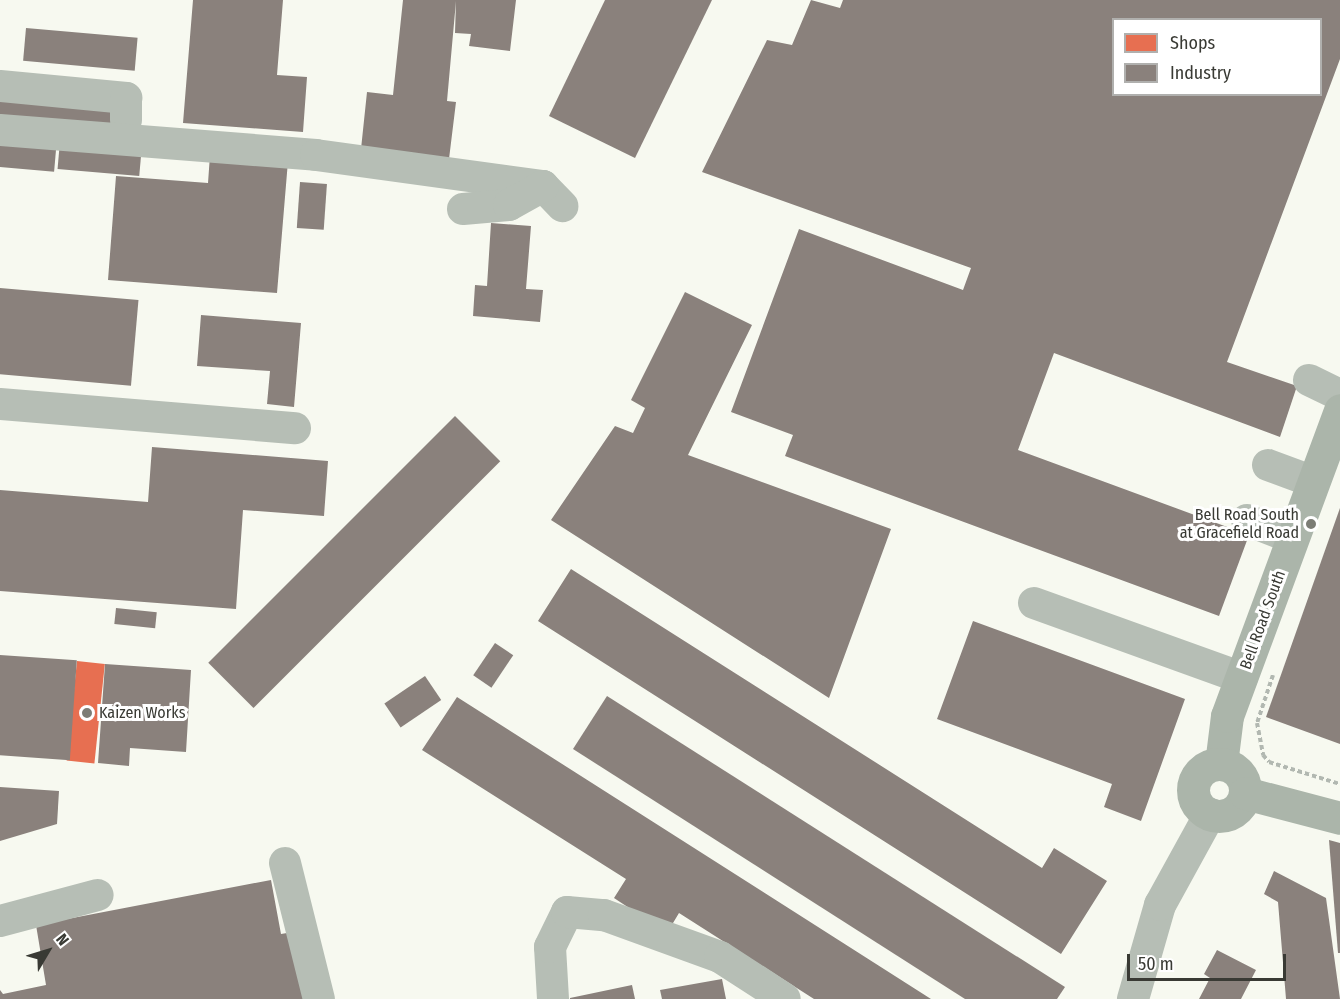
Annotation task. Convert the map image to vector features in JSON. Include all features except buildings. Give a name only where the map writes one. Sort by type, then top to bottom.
[{"type":"main road","name":"Bell Road South","points":[[1221,764],[1227,716],[1340,410]]},
{"type":"main road","points":[[1221,764],[1239,774],[1245,793],[1236,809],[1219,816],[1210,814],[1196,802],[1194,784],[1204,769],[1221,764]]},
{"type":"main road","points":[[1245,793],[1340,818]]},
{"type":"street","points":[[0,86],[126,98],[126,120]]},
{"type":"street","points":[[0,130],[316,154],[553,196],[509,205],[463,209]]},
{"type":"street","points":[[1309,380],[1340,395]]},
{"type":"street","points":[[0,404],[295,428]]},
{"type":"street","points":[[1268,465],[1314,482]]},
{"type":"street","points":[[1247,520],[1293,538]]},
{"type":"street","points":[[1034,603],[1242,678]]},
{"type":"street","points":[[1133,999],[1160,904],[1210,814]]},
{"type":"street","points":[[285,863],[319,999]]},
{"type":"street","points":[[0,921],[98,895]]},
{"type":"street","points":[[553,999],[550,947],[567,912],[604,915],[720,957],[785,999]]},
{"type":"path","points":[[1276,666],[1257,723],[1263,755],[1269,762],[1340,784]]},
{"type":"place","name":"Bell Road South at Gracefield Road","points":[[1311,524]]},
{"type":"place","name":"Kaizen Works","points":[[87,713]]}]
